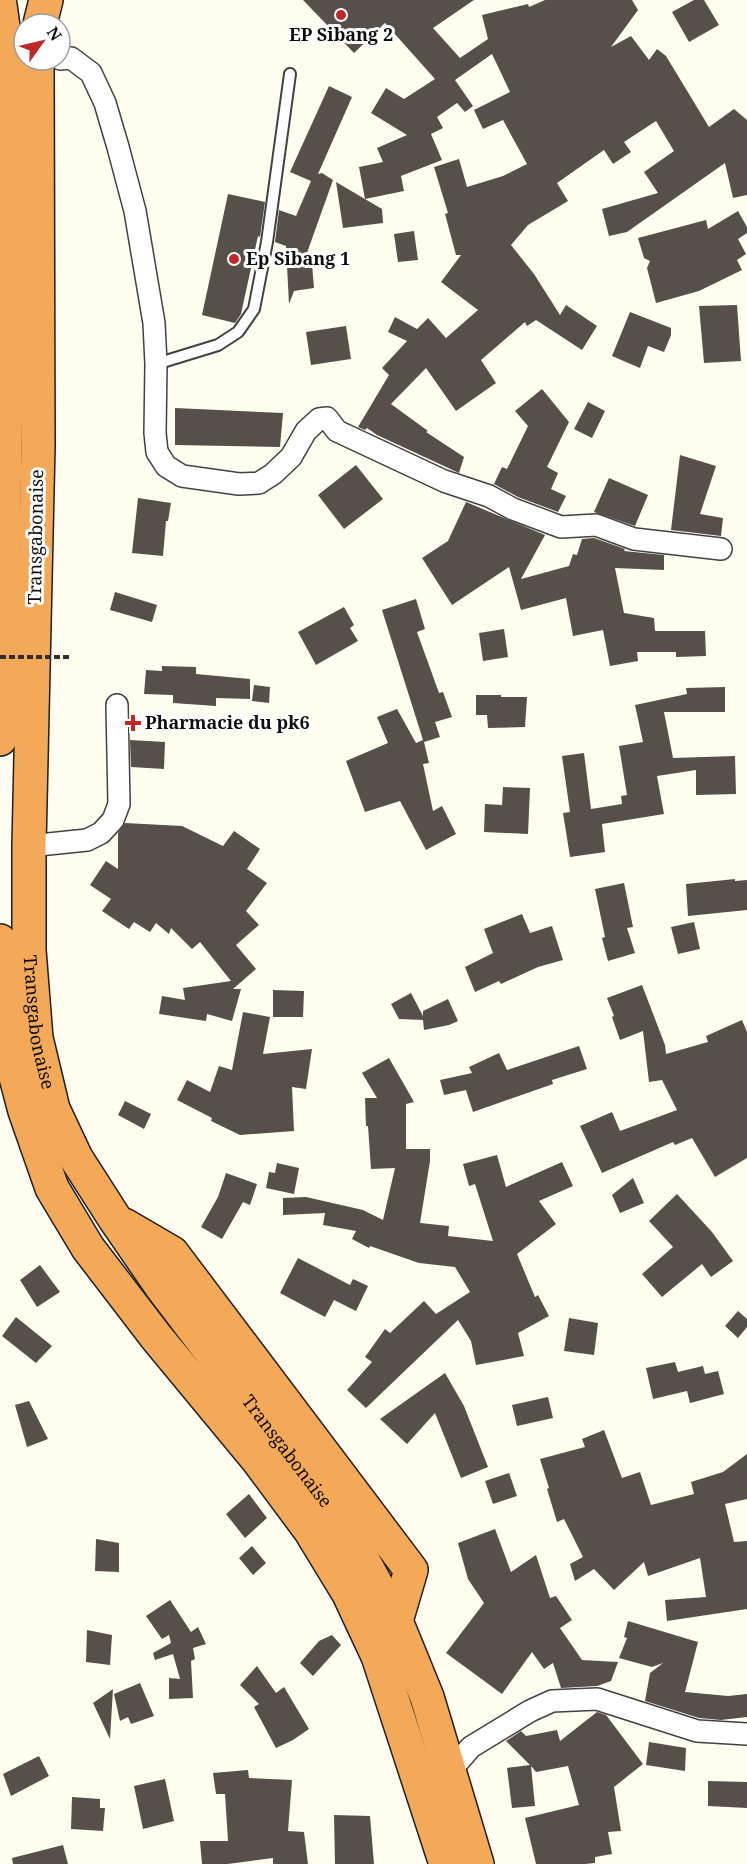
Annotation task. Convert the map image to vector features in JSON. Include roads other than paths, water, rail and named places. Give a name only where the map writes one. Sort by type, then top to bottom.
[{"type":"highway","name":"Transgabonaise","points":[[0,5],[6,48],[0,739]]},
{"type":"highway","name":"Transgabonaise","points":[[37,72],[38,446],[29,846],[29,950],[36,1038],[53,1109],[76,1158],[161,1286],[326,1503],[361,1557],[396,1621],[427,1697],[477,1864]]},
{"type":"highway","name":"Transgabonaise","points":[[0,941],[3,999],[13,1066],[25,1111],[52,1188],[95,1257],[157,1338],[258,1460],[310,1530],[349,1594],[378,1656],[446,1864]]},
{"type":"street","points":[[72,59],[91,73],[105,103],[135,211],[154,324],[155,433],[158,452],[166,466],[182,476],[239,484],[259,483],[273,474],[291,457],[312,425],[319,419],[327,418],[338,431],[444,482],[489,495],[513,509],[561,527],[596,525],[634,539],[721,549]]},
{"type":"street","points":[[29,846],[87,840],[101,833],[113,820],[119,804],[117,705]]},
{"type":"street","points":[[450,1771],[471,1747],[530,1711],[552,1701],[597,1699],[697,1731],[747,1734]]},
{"type":"lane","points":[[156,364],[218,345],[238,332],[254,309],[267,242],[290,74]]},
{"type":"place","name":"EP Sibang 2","points":[[341,15]]},
{"type":"place","name":"Ep Sibang 1","points":[[234,259]]},
{"type":"place","name":"Pharmacie du pk6","points":[[133,723]]}]
